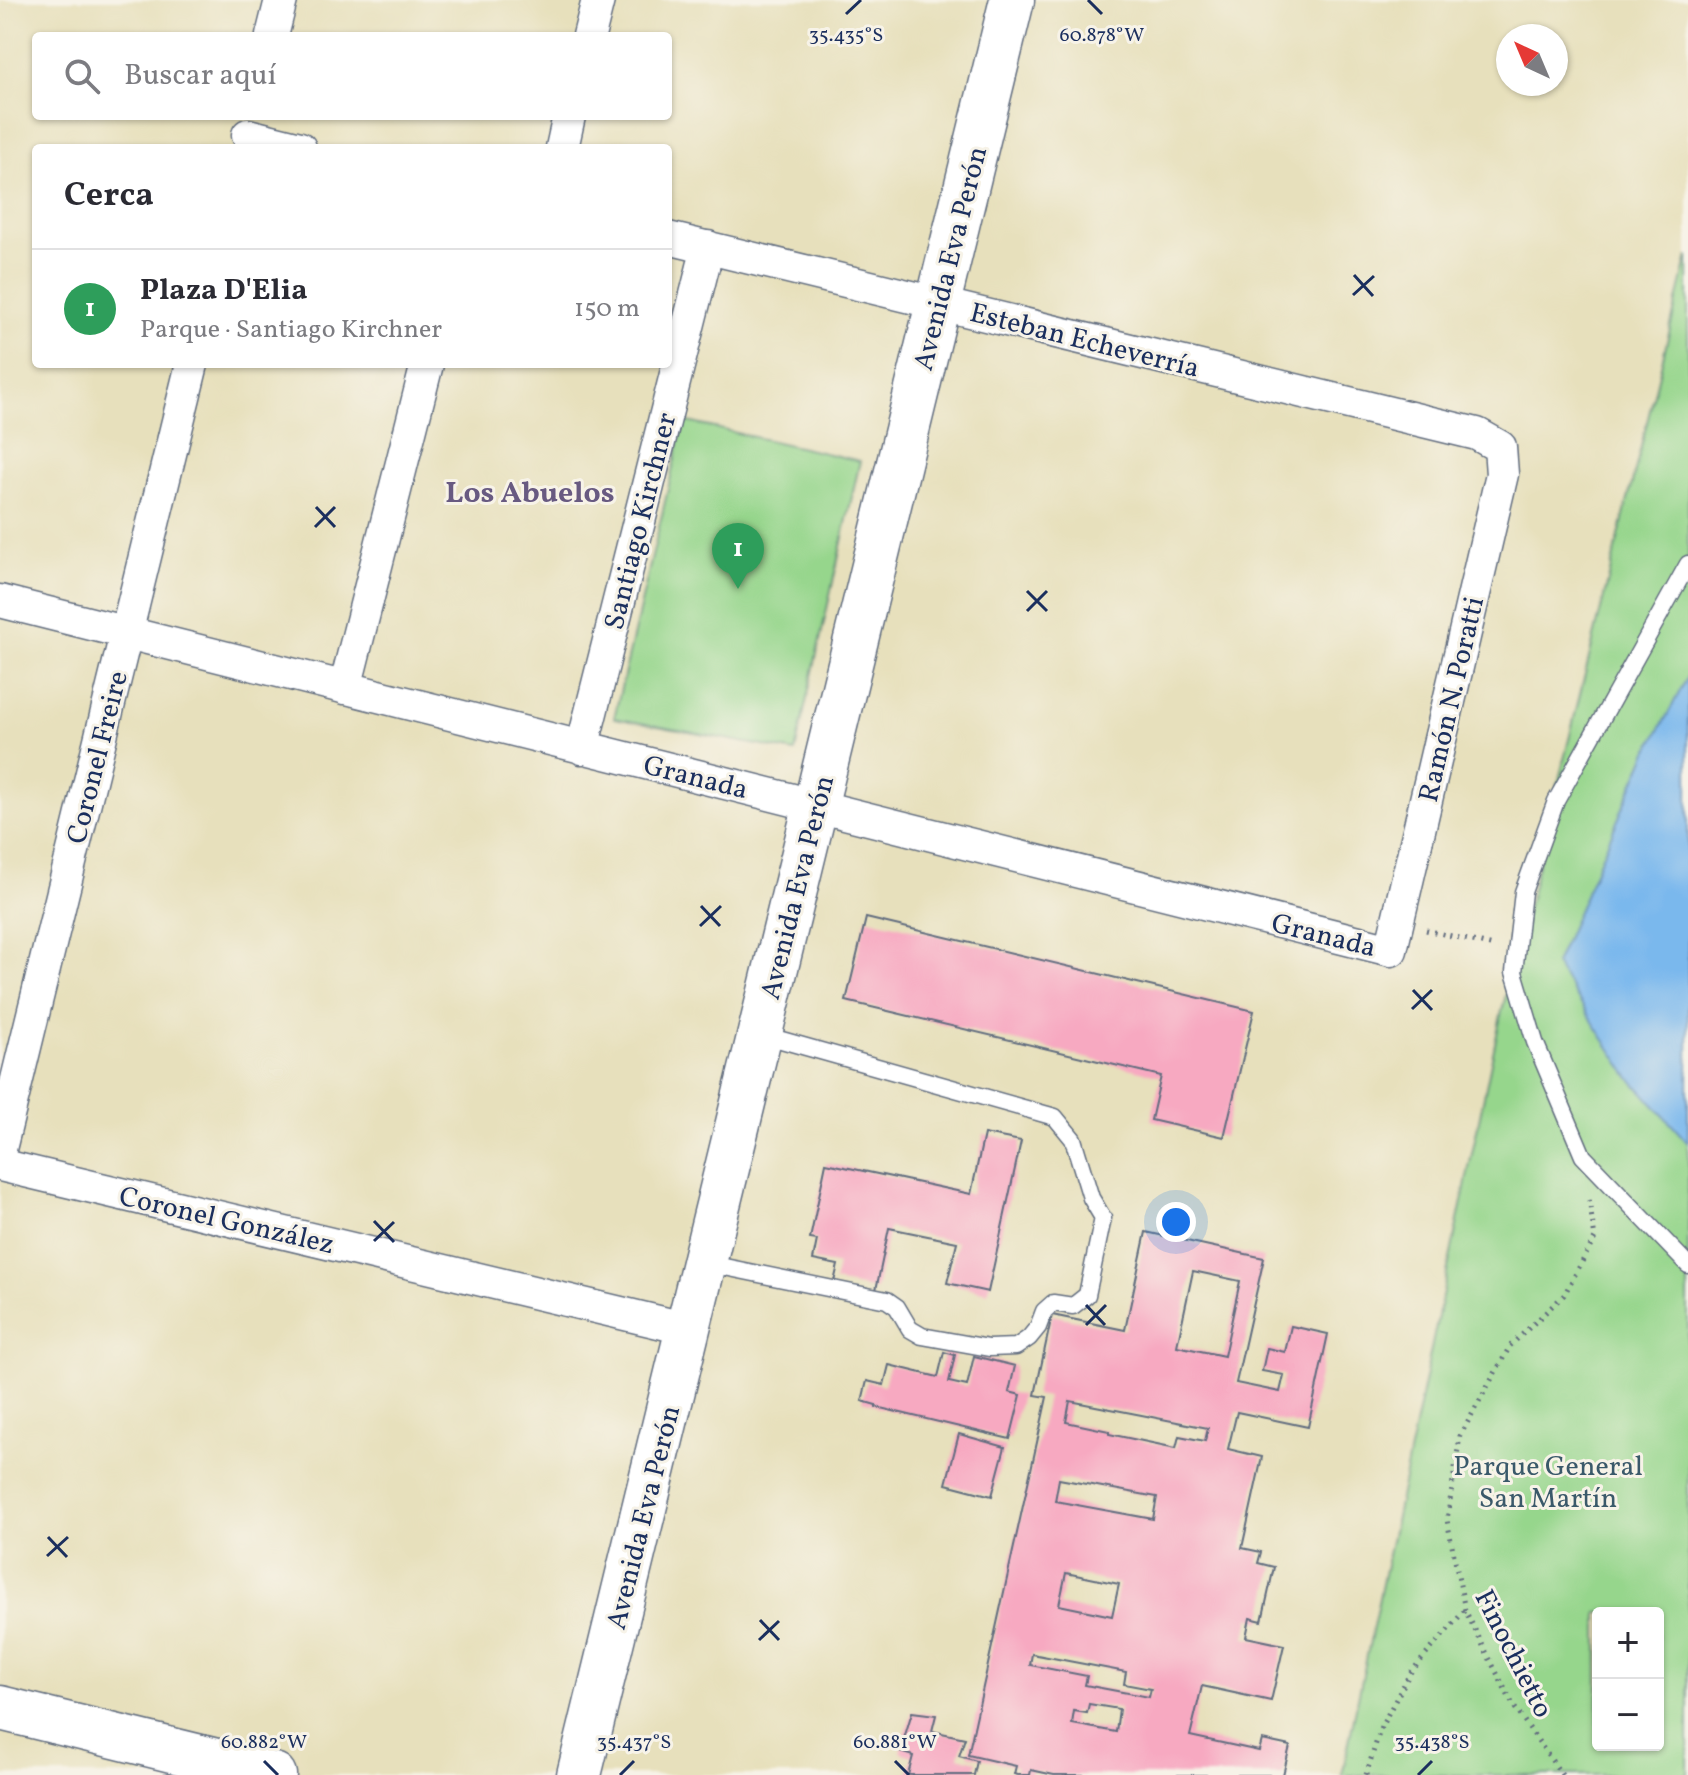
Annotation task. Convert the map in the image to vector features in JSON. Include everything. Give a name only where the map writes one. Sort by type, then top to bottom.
[{"type":"main road","name":"Avenida Eva Perón","points":[[579,1775],[1012,0]]},
{"type":"main road","points":[[0,1708],[274,1775]]},
{"type":"street","points":[[273,32],[281,0]]},
{"type":"street","points":[[590,32],[598,0]]},
{"type":"street","points":[[563,144],[568,120]]},
{"type":"street","points":[[248,133],[286,144]]},
{"type":"street","name":"Esteban Echeverría","points":[[672,239],[1477,434],[1500,447]]},
{"type":"street","name":"Santiago Kirchner","points":[[582,748],[708,247]]},
{"type":"street","name":"Coronel Freire","points":[[0,1149],[191,368]]},
{"type":"street","points":[[345,688],[426,368]]},
{"type":"street","name":"Ramón N. Poratti","points":[[1395,937],[1502,474],[1500,447]]},
{"type":"street","name":"Granada","points":[[0,601],[816,806],[1395,937]]},
{"type":"street","name":"Coronel González","points":[[0,1165],[688,1329]]},
{"type":"lane","points":[[1688,564],[1556,801],[1523,892],[1514,972],[1535,1042],[1583,1156],[1688,1265]]},
{"type":"lane","points":[[703,1263],[887,1300],[897,1307],[910,1329],[922,1336],[989,1348],[1016,1347],[1029,1338],[1038,1327],[1044,1311],[1053,1303],[1073,1306],[1087,1295],[1103,1218],[1091,1198],[1073,1139],[1055,1117],[760,1034]]},
{"type":"path","points":[[1395,937],[1516,951]]},
{"type":"path","name":"Finochietto","points":[[1562,1775],[1513,1705],[1465,1610],[1447,1520],[1460,1436],[1510,1346],[1564,1295],[1595,1238],[1583,1156]]},
{"type":"path","points":[[1366,1775],[1381,1727],[1410,1673],[1465,1610]]},
{"type":"green space","name":"Parque General San Martín","points":[[1688,256],[1688,1775],[1342,1775],[1501,1015]]},
{"type":"green space","points":[[684,421],[860,461],[795,752],[614,718]]},
{"type":"water","points":[[1688,676],[1688,1143],[1629,1077],[1555,964],[1646,755]]},
{"type":"building","points":[[866,918],[1254,1011],[1224,1137],[1151,1120],[1161,1076],[846,1001]]},
{"type":"building","points":[[984,1134],[1021,1141],[988,1292],[947,1283],[957,1242],[889,1228],[876,1290],[834,1282],[838,1265],[813,1260],[817,1240],[810,1239],[826,1163],[971,1194]]},
{"type":"building","points":[[1146,1232],[1264,1258],[1236,1383],[1280,1392],[1284,1375],[1262,1371],[1267,1348],[1285,1352],[1291,1326],[1328,1334],[1308,1427],[1237,1412],[1228,1449],[1262,1457],[1242,1548],[1261,1552],[1258,1563],[1274,1567],[1262,1621],[1250,1618],[1246,1637],[1284,1645],[1271,1701],[1202,1686],[1190,1736],[1259,1751],[1262,1740],[1290,1746],[1283,1775],[1054,1775],[1031,1770],[1030,1775],[1018,1775],[1014,1774],[1016,1766],[968,1755],[1047,1397],[1035,1395],[1052,1315],[1125,1330]],"holes":[[[1193,1271],[1240,1281],[1224,1356],[1177,1346]],[[1070,1401],[1208,1428],[1205,1441],[1179,1436],[1176,1448],[1109,1434],[1109,1431],[1066,1422]],[[1059,1479],[1157,1497],[1153,1519],[1055,1501]],[[1066,1573],[1119,1584],[1112,1616],[1059,1605]],[[1032,1654],[1126,1672],[1124,1684],[1151,1689],[1149,1697],[1085,1685],[1087,1676],[1030,1665]],[[1089,1704],[1119,1709],[1116,1732],[1072,1724],[1074,1711],[1087,1713]]]},
{"type":"building","points":[[944,1352],[955,1355],[949,1382],[967,1386],[974,1356],[1015,1366],[1009,1392],[1021,1395],[1010,1439],[862,1401],[867,1381],[884,1385],[889,1365],[938,1377]]},
{"type":"building","points":[[959,1434],[1005,1447],[992,1496],[946,1484]]},
{"type":"building","points":[[912,1712],[936,1715],[932,1731],[965,1738],[959,1756],[977,1761],[974,1775],[908,1775],[913,1756],[900,1752]]},
{"type":"place","name":"Plaza D'Elia","points":[[738,589]]},
{"type":"district","name":"Los Abuelos","points":[[530,492]]}]
